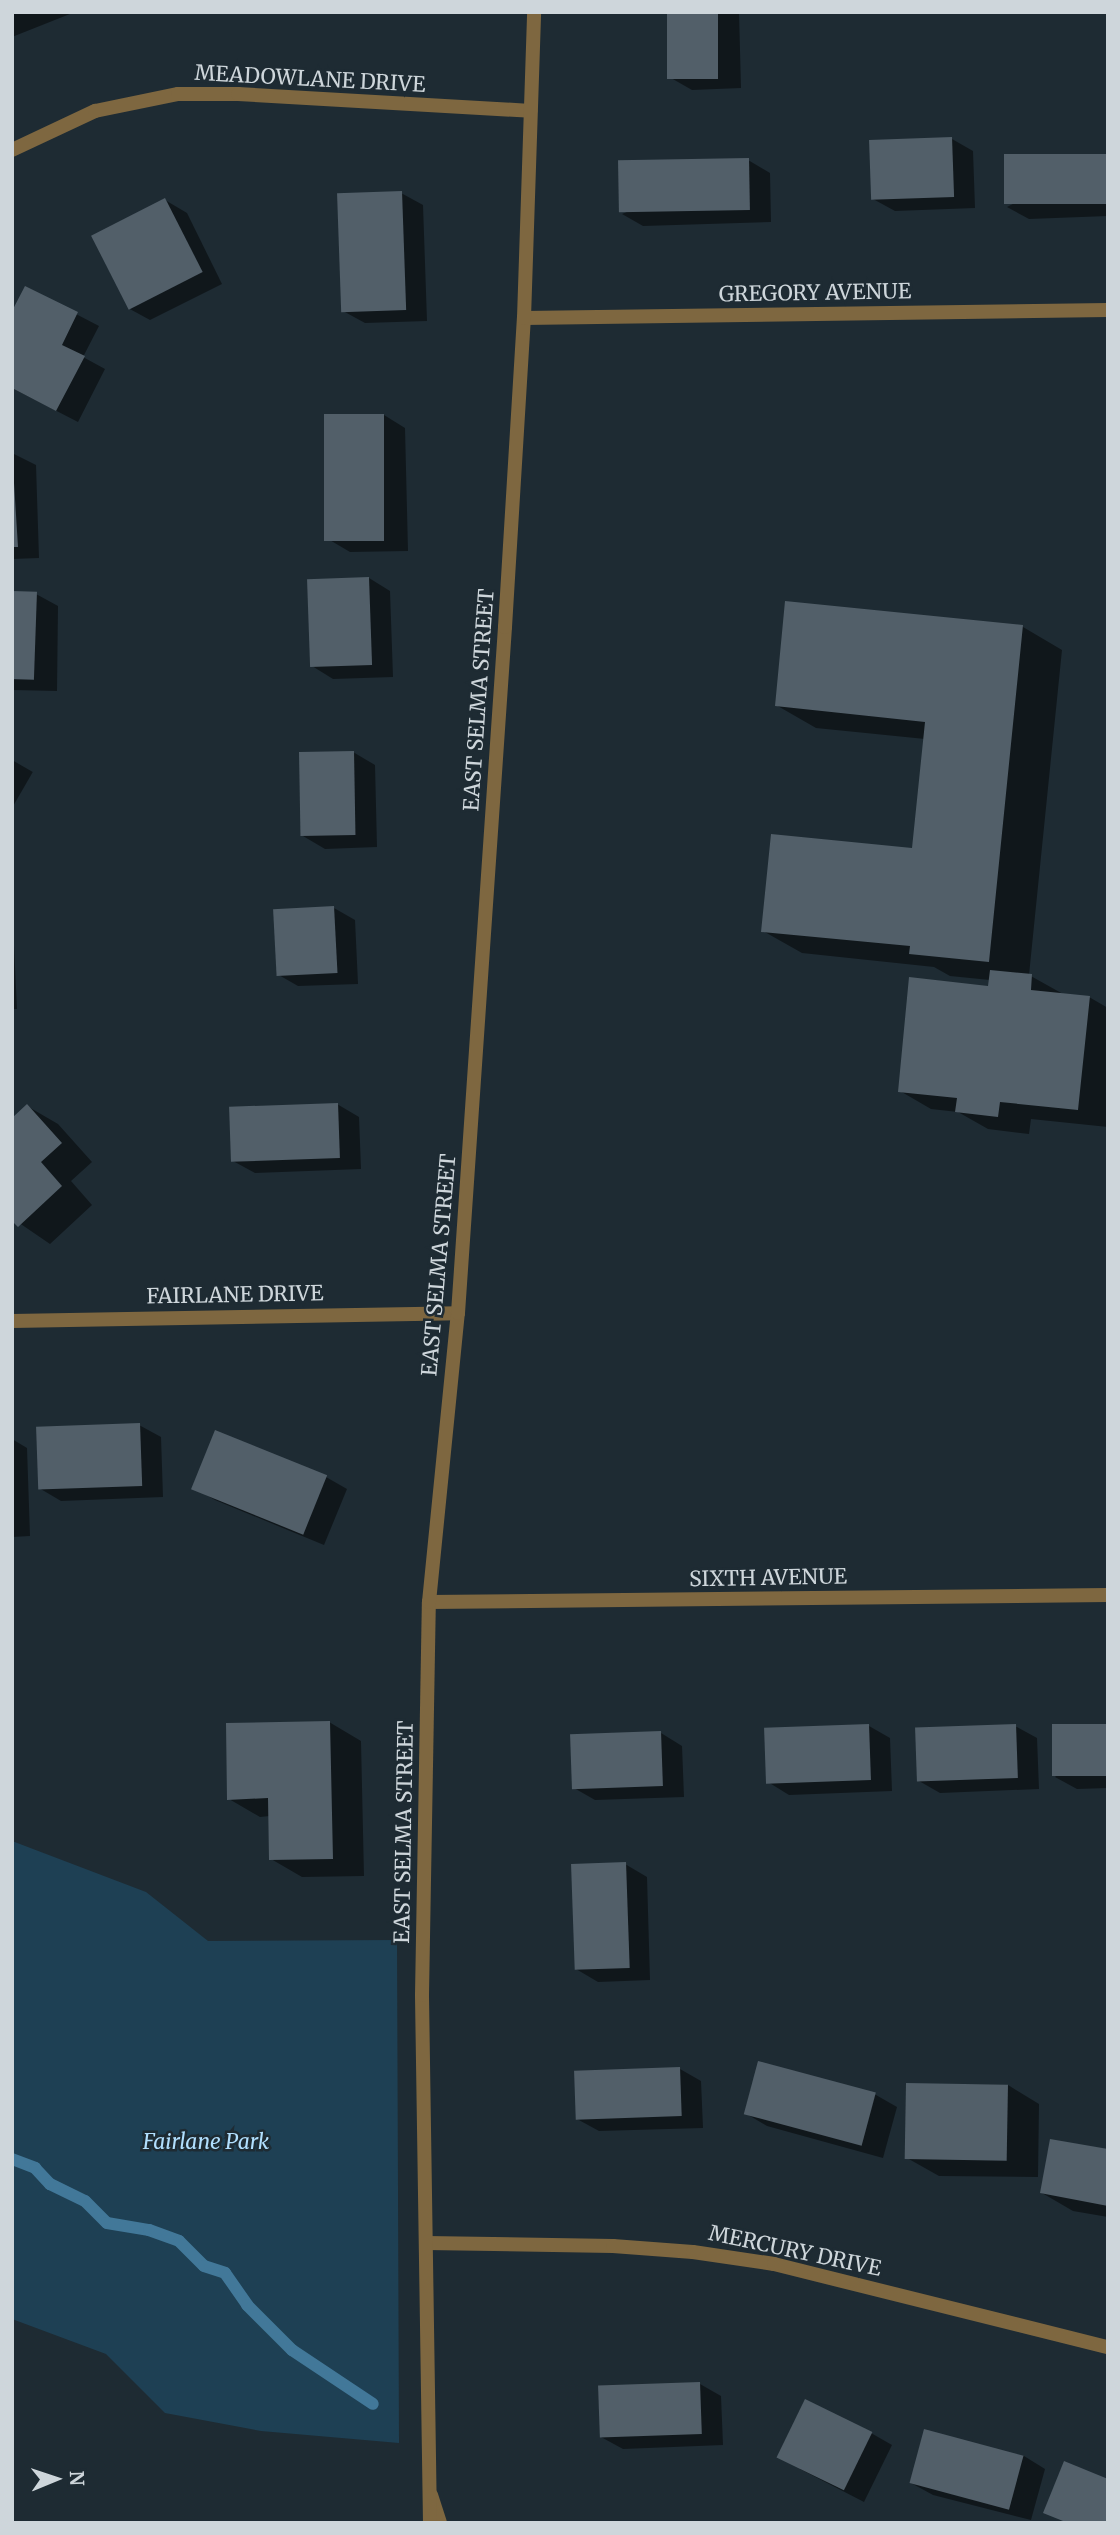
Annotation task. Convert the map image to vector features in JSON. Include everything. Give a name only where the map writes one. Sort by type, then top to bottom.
[{"type":"street","name":"EAST SELMA STREET","points":[[430,2523],[422,1994],[429,1602],[457,1313],[524,318],[534,12]]},
{"type":"street","name":"MEADOWLANE DRIVE","points":[[12,149],[94,111],[178,94],[238,94],[531,111]]},
{"type":"street","name":"GREGORY AVENUE","points":[[524,318],[1108,310]]},
{"type":"street","name":"FAIRLANE DRIVE","points":[[12,1321],[457,1313]]},
{"type":"street","name":"SIXTH AVENUE","points":[[429,1602],[1108,1595]]},
{"type":"street","name":"MERCURY DRIVE","points":[[426,2243],[613,2245],[693,2252],[774,2264],[1108,2347]]},
{"type":"street","points":[[430,2494],[440,2523]]},
{"type":"green space","name":"Fairlane Park","points":[[12,1841],[146,1892],[208,1941],[397,1940],[399,2443],[261,2431],[165,2413],[106,2354],[12,2319]]},
{"type":"building","points":[[667,12],[718,12],[718,79],[667,79]]},
{"type":"building","points":[[952,137],[954,197],[871,200],[869,140]]},
{"type":"building","points":[[1004,154],[1108,154],[1108,204],[1004,204]]},
{"type":"building","points":[[749,158],[750,210],[619,212],[618,160]]},
{"type":"building","points":[[402,191],[406,310],[341,312],[337,193]]},
{"type":"building","points":[[165,198],[203,272],[129,310],[91,236]]},
{"type":"building","points":[[25,286],[78,312],[62,345],[85,356],[56,411],[12,388],[12,311]]},
{"type":"building","points":[[324,414],[384,414],[384,541],[324,541]]},
{"type":"building","points":[[12,451],[18,547],[12,547]]},
{"type":"building","points":[[369,577],[372,665],[310,667],[307,579]]},
{"type":"building","points":[[12,591],[37,592],[34,680],[12,679]]},
{"type":"building","points":[[785,601],[1023,625],[989,962],[909,954],[910,946],[761,932],[771,834],[912,848],[925,722],[775,706]]},
{"type":"building","points":[[354,751],[355,835],[300,836],[299,752]]},
{"type":"building","points":[[334,906],[338,973],[277,976],[273,909]]},
{"type":"building","points":[[990,970],[1032,974],[1031,990],[1090,996],[1078,1110],[1000,1102],[998,1117],[955,1112],[957,1098],[898,1092],[909,977],[988,986]]},
{"type":"building","points":[[338,1103],[340,1158],[231,1162],[229,1107]]},
{"type":"building","points":[[27,1104],[62,1143],[41,1162],[62,1186],[18,1227],[12,1221],[12,1118]]},
{"type":"building","points":[[140,1423],[142,1486],[38,1490],[36,1427]]},
{"type":"building","points":[[215,1430],[327,1475],[303,1535],[191,1489]]},
{"type":"building","points":[[330,1721],[333,1859],[269,1860],[268,1798],[227,1800],[226,1723]]},
{"type":"building","points":[[869,1724],[871,1780],[766,1784],[764,1728]]},
{"type":"building","points":[[1016,1724],[1018,1778],[917,1781],[915,1728]]},
{"type":"building","points":[[1052,1724],[1108,1724],[1108,1776],[1052,1776]]},
{"type":"building","points":[[661,1731],[663,1786],[572,1789],[570,1734]]},
{"type":"building","points":[[626,1862],[630,1968],[575,1970],[571,1864]]},
{"type":"building","points":[[758,2061],[876,2093],[862,2146],[744,2114]]},
{"type":"building","points":[[680,2067],[682,2116],[576,2120],[574,2071]]},
{"type":"building","points":[[906,2083],[1008,2085],[1007,2161],[905,2159]]},
{"type":"building","points":[[1050,2139],[1108,2149],[1108,2206],[1040,2193]]},
{"type":"building","points":[[700,2382],[702,2434],[600,2438],[598,2386]]},
{"type":"building","points":[[805,2399],[872,2432],[844,2490],[777,2457]]},
{"type":"building","points":[[924,2429],[1023,2456],[1009,2510],[910,2483]]},
{"type":"building","points":[[1064,2461],[1108,2479],[1108,2523],[1068,2523],[1043,2513]]},
{"type":"waterway","points":[[12,2159],[35,2168],[50,2184],[85,2201],[107,2223],[149,2230],[179,2241],[204,2266],[225,2273],[247,2305],[292,2350],[373,2404]]}]
